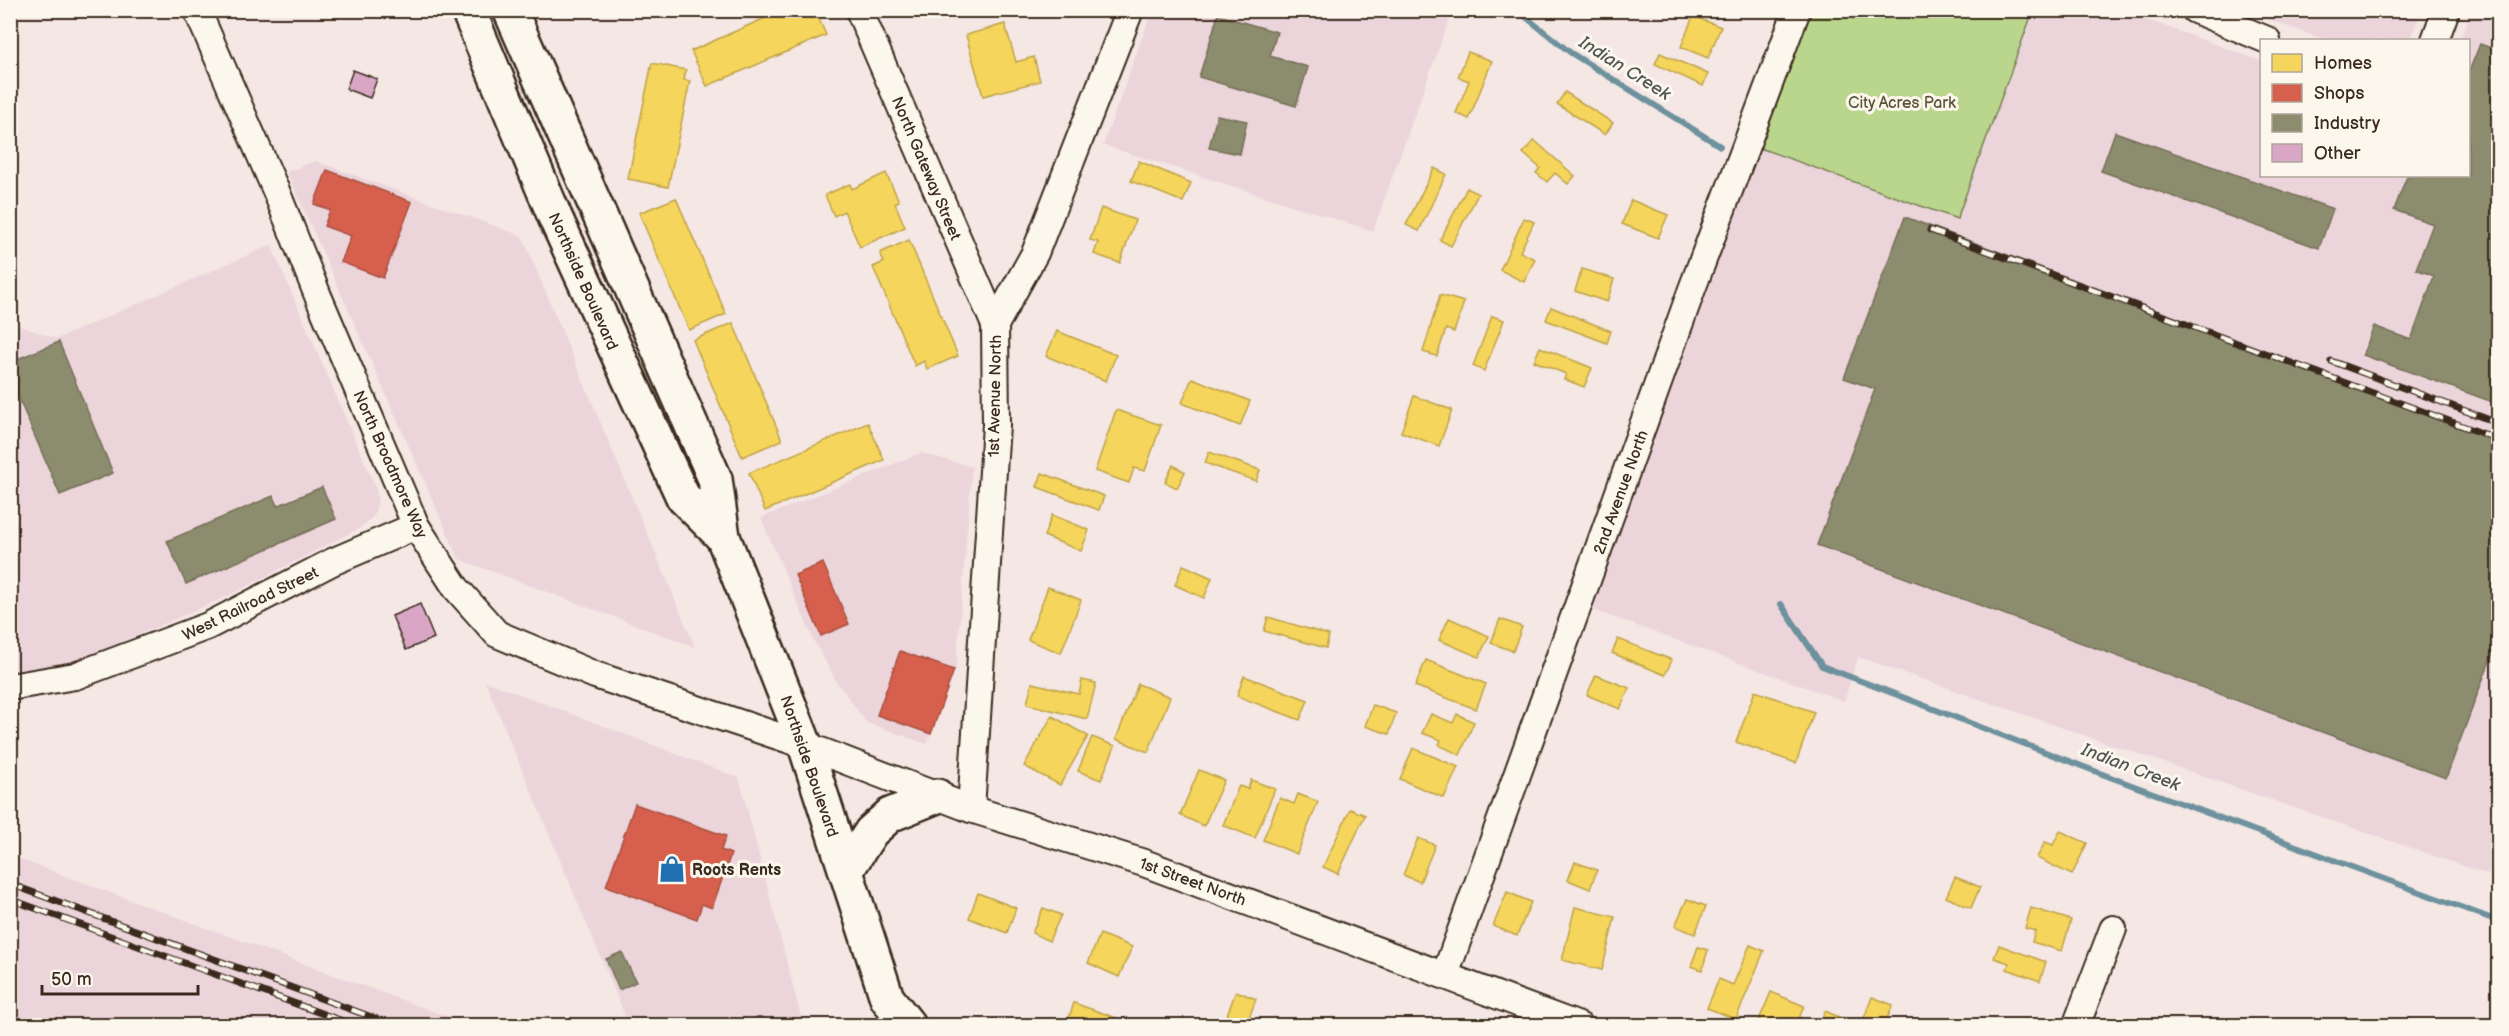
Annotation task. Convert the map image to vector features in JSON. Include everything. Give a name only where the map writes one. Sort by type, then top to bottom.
[{"type":"main road","name":"Northside Boulevard","points":[[468,10],[555,217],[683,497],[723,537]]},
{"type":"main road","name":"Northside Boulevard","points":[[510,10],[715,480],[723,537],[804,745],[846,871],[886,1012],[909,1026]]},
{"type":"main road","points":[[846,871],[871,832],[890,815],[937,796]]},
{"type":"street","name":"North Broadmore Way","points":[[197,10],[277,193],[318,296],[416,526],[456,588],[497,634],[595,675],[804,745]]},
{"type":"street","name":"North Gateway Street","points":[[859,10],[995,325]]},
{"type":"street","name":"1st Avenue North","points":[[971,809],[996,424],[995,325],[1035,253],[1130,10]]},
{"type":"street","name":"2nd Avenue North","points":[[1446,975],[1692,289],[1797,10]]},
{"type":"street","points":[[2195,10],[2265,39]]},
{"type":"street","points":[[2436,39],[2446,10]]},
{"type":"street","name":"West Railroad Street","points":[[10,687],[75,676],[208,626],[332,562],[416,526]]},
{"type":"street","name":"1st Street North","points":[[804,745],[971,809],[1144,862],[1579,1026]]},
{"type":"street","points":[[2076,1026],[2113,929]]},
{"type":"shaded area","points":[[1245,10],[1452,11],[1373,231],[1103,145],[1152,11],[1208,11],[1242,20]]},
{"type":"shaded area","points":[[2120,10],[2260,61],[2260,177],[2470,177],[2470,39],[2460,39],[2471,11],[2498,11],[2498,878],[1858,657],[1844,701],[1593,610],[1757,147],[1957,219],[2033,11]]},
{"type":"shaded area","points":[[2245,11],[2422,11],[2409,39],[2323,39]]},
{"type":"shaded area","points":[[315,161],[522,236],[695,647],[459,559],[287,172]]},
{"type":"shaded area","points":[[271,245],[375,486],[378,500],[374,516],[360,528],[228,596],[44,676],[11,678],[11,323],[57,339]]},
{"type":"shaded area","points":[[921,453],[972,467],[956,669],[927,744],[867,723],[836,681],[814,641],[761,518]]},
{"type":"shaded area","points":[[485,681],[739,778],[803,1025],[629,1025]]},
{"type":"shaded area","points":[[11,856],[470,1025],[11,1025]]},
{"type":"green space","name":"City Acres Park","points":[[1807,11],[2033,11],[1957,219],[1757,147]]},
{"type":"building: Homes","points":[[783,10],[815,10],[826,35],[707,86],[691,51]]},
{"type":"building: Homes","points":[[1693,16],[1721,27],[1708,58],[1681,47]]},
{"type":"building: Homes","points":[[1005,24],[1016,62],[1034,57],[1040,81],[983,96],[966,35]]},
{"type":"building: Homes","points":[[1468,52],[1492,61],[1469,119],[1456,113],[1469,81],[1458,77]]},
{"type":"building: Homes","points":[[1660,53],[1708,74],[1703,86],[1655,64]]},
{"type":"building: Homes","points":[[652,63],[686,70],[684,80],[690,81],[668,187],[628,179]]},
{"type":"building: Homes","points":[[1565,92],[1613,123],[1605,135],[1557,104]]},
{"type":"building: Homes","points":[[1534,140],[1575,176],[1568,184],[1555,173],[1547,182],[1536,173],[1540,168],[1523,153]]},
{"type":"building: Homes","points":[[1139,161],[1191,183],[1183,202],[1131,181]]},
{"type":"building: Homes","points":[[1434,168],[1446,174],[1419,231],[1406,225]]},
{"type":"building: Homes","points":[[886,173],[899,201],[895,203],[905,227],[860,247],[844,211],[834,216],[825,195],[850,184],[852,189]]},
{"type":"building: Homes","points":[[1467,188],[1478,194],[1451,246],[1440,240]]},
{"type":"building: Homes","points":[[676,198],[726,314],[689,330],[639,213]]},
{"type":"building: Homes","points":[[1631,200],[1668,215],[1658,238],[1622,224]]},
{"type":"building: Homes","points":[[1101,208],[1135,220],[1120,263],[1094,254],[1098,242],[1090,240]]},
{"type":"building: Homes","points":[[1524,218],[1534,222],[1520,252],[1535,259],[1524,282],[1500,270]]},
{"type":"building: Homes","points":[[909,240],[958,356],[927,369],[924,361],[915,366],[873,267],[884,262],[880,253]]},
{"type":"building: Homes","points":[[1582,269],[1614,279],[1607,302],[1575,291]]},
{"type":"building: Homes","points":[[1440,295],[1464,302],[1454,332],[1446,329],[1437,356],[1423,352]]},
{"type":"building: Homes","points":[[1551,307],[1611,331],[1607,343],[1546,320]]},
{"type":"building: Homes","points":[[1492,316],[1504,320],[1484,371],[1473,366]]},
{"type":"building: Homes","points":[[733,323],[782,440],[742,457],[693,340]]},
{"type":"building: Homes","points":[[1057,331],[1116,355],[1106,381],[1046,356]]},
{"type":"building: Homes","points":[[1540,347],[1592,368],[1584,387],[1564,379],[1566,374],[1534,361]]},
{"type":"building: Homes","points":[[1192,378],[1250,401],[1240,426],[1182,403]]},
{"type":"building: Homes","points":[[1414,396],[1452,410],[1439,446],[1401,432]]},
{"type":"building: Homes","points":[[1116,410],[1161,425],[1145,471],[1134,468],[1129,483],[1095,471]]},
{"type":"building: Homes","points":[[868,423],[884,460],[765,511],[749,473]]},
{"type":"building: Homes","points":[[1209,452],[1260,470],[1256,481],[1205,463]]},
{"type":"building: Homes","points":[[1173,465],[1185,472],[1177,488],[1165,482]]},
{"type":"building: Homes","points":[[1042,473],[1104,496],[1099,510],[1037,487]]},
{"type":"building: Homes","points":[[1052,515],[1089,530],[1081,551],[1044,536]]},
{"type":"building: Homes","points":[[1183,565],[1212,578],[1204,598],[1175,585]]},
{"type":"building: Homes","points":[[1048,587],[1081,600],[1061,653],[1028,640]]},
{"type":"building: Homes","points":[[1268,617],[1329,635],[1326,648],[1264,631]]},
{"type":"building: Homes","points":[[1449,618],[1489,636],[1479,657],[1439,640]]},
{"type":"building: Homes","points":[[1500,619],[1522,627],[1513,651],[1491,643]]},
{"type":"building: Homes","points":[[1618,639],[1672,660],[1665,675],[1612,653]]},
{"type":"building: Homes","points":[[1426,660],[1486,684],[1476,709],[1415,686]]},
{"type":"building: Homes","points":[[1596,675],[1629,688],[1620,709],[1587,695]]},
{"type":"building: Homes","points":[[1244,676],[1308,700],[1300,720],[1237,696]]},
{"type":"building: Homes","points":[[1082,680],[1096,683],[1087,719],[1027,704],[1032,683],[1079,694]]},
{"type":"building: Homes","points":[[1138,684],[1170,697],[1148,752],[1116,739]]},
{"type":"building: Homes","points":[[1755,691],[1814,712],[1796,763],[1736,742]]},
{"type":"building: Homes","points":[[1373,705],[1396,713],[1389,734],[1365,726]]},
{"type":"building: Homes","points":[[1431,714],[1453,723],[1457,714],[1474,722],[1460,755],[1439,745],[1441,740],[1422,733]]},
{"type":"building: Homes","points":[[1052,716],[1088,736],[1060,785],[1024,766]]},
{"type":"building: Homes","points":[[1092,737],[1115,746],[1101,780],[1078,771]]},
{"type":"building: Homes","points":[[1413,748],[1458,767],[1444,798],[1400,779]]},
{"type":"building: Homes","points":[[1199,770],[1224,780],[1204,826],[1180,815]]},
{"type":"building: Homes","points":[[1251,780],[1275,789],[1255,838],[1223,825],[1239,786],[1248,789]]},
{"type":"building: Homes","points":[[1298,794],[1318,802],[1297,854],[1263,840],[1280,798],[1294,804]]},
{"type":"building: Homes","points":[[1350,809],[1365,815],[1338,874],[1323,867]]},
{"type":"building: Homes","points":[[2060,831],[2087,843],[2072,875],[2037,858],[2045,842],[2053,845]]},
{"type":"building: Homes","points":[[1418,838],[1435,845],[1420,882],[1403,875]]},
{"type":"building: Homes","points":[[1575,862],[1597,870],[1590,889],[1568,880]]},
{"type":"building: Homes","points":[[1955,877],[1980,887],[1971,908],[1946,897]]},
{"type":"building: Homes","points":[[1507,892],[1531,902],[1517,936],[1493,926]]},
{"type":"building: Homes","points":[[978,893],[1016,908],[1007,933],[969,918]]},
{"type":"building: Homes","points":[[1687,899],[1706,906],[1695,934],[1675,926]]},
{"type":"building: Homes","points":[[1575,907],[1615,917],[1602,970],[1562,960]]},
{"type":"building: Homes","points":[[1043,908],[1061,915],[1049,941],[1032,933]]},
{"type":"building: Homes","points":[[2031,908],[2071,920],[2062,951],[2032,942],[2035,931],[2025,928]]},
{"type":"building: Homes","points":[[1100,934],[1132,947],[1119,977],[1088,963]]},
{"type":"building: Homes","points":[[1750,945],[1764,951],[1736,1019],[1707,1008],[1719,979],[1733,985]]},
{"type":"building: Homes","points":[[1999,945],[2046,962],[2040,981],[2007,969],[2009,963],[1994,958]]},
{"type":"building: Homes","points":[[1698,947],[1708,950],[1702,970],[1691,966]]},
{"type":"building: Homes","points":[[1236,991],[1256,999],[1246,1026],[1224,1023]]},
{"type":"building: Homes","points":[[1771,992],[1804,1006],[1796,1026],[1757,1025]]},
{"type":"building: Homes","points":[[1872,997],[1893,1005],[1884,1026],[1861,1026]]},
{"type":"building: Homes","points":[[1074,1003],[1122,1020],[1120,1026],[1066,1026]]},
{"type":"building: Homes","points":[[1825,1011],[1846,1020],[1844,1026],[1819,1026]]},
{"type":"building: Shops","points":[[327,170],[412,202],[383,278],[341,262],[351,236],[324,226],[330,210],[314,204]]},
{"type":"building: Shops","points":[[823,563],[849,624],[821,636],[795,575]]},
{"type":"building: Shops","points":[[900,651],[954,670],[931,734],[877,715]]},
{"type":"building: Shops","points":[[635,804],[726,836],[721,850],[731,854],[712,908],[702,904],[697,919],[606,886]]},
{"type":"building: Industry","points":[[1218,15],[1277,32],[1270,56],[1308,67],[1296,106],[1199,77]]},
{"type":"building: Industry","points":[[2480,44],[2497,50],[2498,47],[2498,404],[2363,355],[2374,326],[2411,340],[2434,276],[2416,269],[2433,224],[2394,210],[2407,177],[2470,177],[2470,69]]},
{"type":"building: Industry","points":[[1217,115],[1247,121],[1240,154],[1209,148]]},
{"type":"building: Industry","points":[[2115,132],[2333,209],[2319,248],[2101,171]]},
{"type":"building: Industry","points":[[1905,217],[2498,437],[2498,639],[2446,778],[1817,545],[1875,389],[1844,378]]},
{"type":"building: Industry","points":[[59,342],[113,473],[60,495],[10,378],[10,362]]},
{"type":"building: Industry","points":[[322,487],[336,519],[186,584],[167,541],[273,496],[277,506]]},
{"type":"building: Industry","points":[[622,952],[636,982],[619,990],[606,959]]},
{"type":"building: Other","points":[[353,70],[377,79],[370,98],[346,89]]},
{"type":"building: Other","points":[[420,604],[434,638],[406,650],[392,616]]},
{"type":"waterway","name":"Indian Creek","points":[[1517,10],[1571,53],[1720,146]]},
{"type":"waterway","name":"Indian Creek","points":[[1781,604],[1822,666],[2110,777],[2498,921]]},
{"type":"railway","points":[[1930,230],[2498,439]]},
{"type":"railway","points":[[2331,361],[2498,423]]},
{"type":"railway","points":[[10,884],[396,1026]]},
{"type":"railway","points":[[10,899],[356,1026]]},
{"type":"place","name":"Roots Rents","points":[[672,869]]}]
